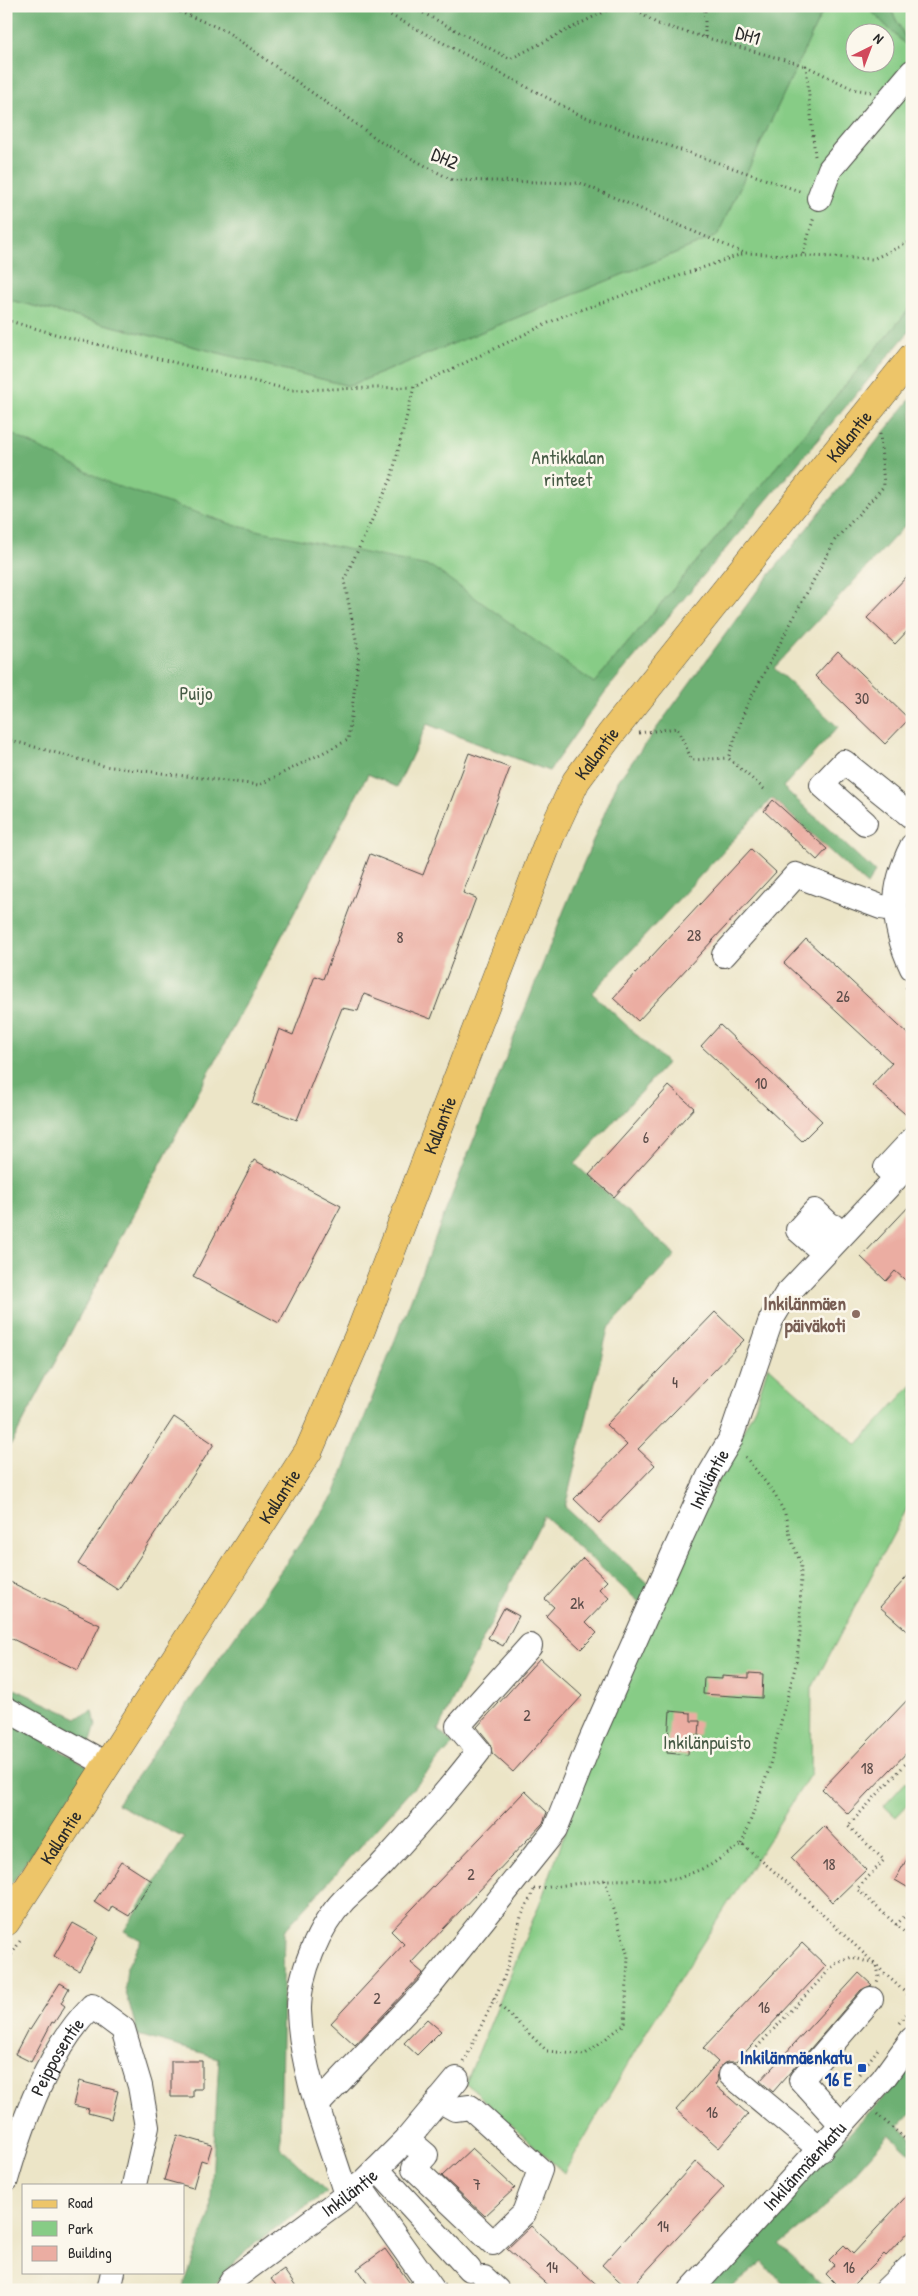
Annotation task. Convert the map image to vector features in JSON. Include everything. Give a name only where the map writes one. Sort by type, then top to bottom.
[{"type":"main road","name":"Kallantie","points":[[6,1922],[309,1450],[361,1330],[550,837],[576,781],[654,678],[912,358]]},
{"type":"street","points":[[819,198],[830,169],[912,72]]},
{"type":"street","points":[[865,823],[822,786],[844,762],[912,817]]},
{"type":"street","points":[[912,846],[896,886],[895,909],[903,949],[912,968]]},
{"type":"street","points":[[724,955],[796,875],[881,907],[895,909]]},
{"type":"street","points":[[832,1227],[912,1140]]},
{"type":"street","name":"Inkiläntie","points":[[318,2104],[430,1986],[554,1830],[590,1742],[648,1611],[710,1474],[730,1440],[771,1320],[786,1295],[912,1161]]},
{"type":"street","points":[[433,2290],[361,2183],[318,2104],[308,2071],[299,2010],[302,1983],[310,1957],[320,1935],[343,1902],[379,1868],[479,1751],[458,1726],[530,1646]]},
{"type":"street","points":[[6,1709],[108,1765]]},
{"type":"street","points":[[842,2125],[801,2080],[871,1999]]},
{"type":"street","name":"Peipposentie","points":[[6,2180],[22,2126],[67,2035],[92,2006],[123,2029],[140,2086],[147,2127],[134,2184]]},
{"type":"street","name":"Inkilänmäenkatu","points":[[691,2290],[821,2150],[883,2079],[912,2039]]},
{"type":"street","points":[[731,2075],[821,2150]]},
{"type":"street","name":"Inkiläntie","points":[[235,2287],[361,2183],[408,2139],[457,2079]]},
{"type":"street","points":[[408,2139],[426,2155],[414,2168],[493,2243],[524,2213],[540,2170],[470,2107],[455,2109],[439,2100]]},
{"type":"street","points":[[361,2183],[483,2279]]},
{"type":"street","points":[[886,2290],[912,2265]]},
{"type":"street","points":[[109,2290],[113,2274]]},
{"type":"path","name":"DH2","points":[[166,6],[226,31],[381,142],[452,180],[580,183],[745,253]]},
{"type":"path","points":[[373,6],[580,115],[819,198],[803,254]]},
{"type":"path","points":[[410,6],[510,59],[615,6]]},
{"type":"path","name":"DH1","points":[[628,6],[658,24],[806,66],[853,89],[891,97]]},
{"type":"path","points":[[705,6],[705,37]]},
{"type":"path","points":[[806,66],[815,160]]},
{"type":"path","points":[[6,320],[62,336],[291,390],[414,387],[563,316],[745,253],[803,254],[873,259],[912,241]]},
{"type":"path","points":[[6,739],[104,766],[259,784],[348,740],[359,654],[344,580],[391,479],[414,387]]},
{"type":"path","points":[[728,758],[746,707],[835,540],[884,486],[880,431]]},
{"type":"path","points":[[912,648],[910,650],[912,652]]},
{"type":"path","points":[[629,734],[677,728],[692,760],[728,758],[764,790]]},
{"type":"path","points":[[534,1890],[606,1880],[677,1879],[716,1863],[742,1844],[768,1772],[796,1664],[800,1634],[801,1564],[790,1536],[785,1514],[775,1494],[730,1440]]},
{"type":"path","points":[[912,1757],[848,1826],[884,1860],[857,1889],[912,1939]]},
{"type":"path","points":[[742,1844],[877,1965],[912,2000]]},
{"type":"path","points":[[494,1998],[547,2051],[584,2055],[625,2024],[628,1956],[606,1880]]},
{"type":"path","points":[[457,2079],[504,1978],[521,1917],[537,1881]]},
{"type":"path","points":[[896,1925],[912,1909]]},
{"type":"path","points":[[731,2075],[835,1964],[852,1957],[877,1965]]},
{"type":"path","points":[[871,1999],[879,1977],[877,1965]]},
{"type":"path","points":[[863,2101],[912,2145]]},
{"type":"green space","points":[[6,6],[825,6],[717,236],[349,386],[6,299]]},
{"type":"green space","name":"Antikkalan rinteet","points":[[825,6],[866,6],[882,22],[846,22],[846,72],[896,72],[896,35],[912,51],[912,306],[594,683],[536,642],[584,697],[549,771],[427,724],[397,787],[368,774],[6,1454],[6,299],[349,386],[717,236]]},
{"type":"green space","points":[[866,6],[889,6],[912,51],[896,35],[896,22],[882,22]]},
{"type":"green space","points":[[889,6],[912,6],[912,50]]},
{"type":"green space","name":"Puijo","points":[[912,306],[912,328],[605,692],[549,771],[427,724],[397,787],[368,774],[6,1454],[6,431],[111,484],[237,526],[432,567],[594,683]]},
{"type":"green space","points":[[912,397],[912,518],[774,668],[838,727],[783,787],[875,872],[867,885],[772,798],[592,993],[667,1063],[575,1164],[675,1255],[608,1329],[565,1507],[648,1583],[640,1603],[544,1516],[438,1730],[453,1744],[284,1931],[280,2147],[327,2192],[250,2248],[235,2261],[212,2290],[182,2290],[210,2215],[219,2058],[138,2035],[125,1988],[127,1967],[141,1940],[124,1931],[184,1838],[117,1804],[334,1495],[564,910],[618,781],[760,587]]},
{"type":"green space","name":"Inkilänpuisto","points":[[768,1366],[857,1445],[912,1385],[912,1499],[812,1688],[811,1773],[648,2029],[564,2173],[466,2083],[543,1895],[616,1688],[755,1407]]},
{"type":"green space","points":[[6,1685],[77,1718],[93,1711],[96,1725],[90,1744],[6,1698]]},
{"type":"green space","points":[[6,1720],[90,1767],[6,1892]]},
{"type":"green space","points":[[906,1782],[912,1787],[912,1800],[896,1817],[884,1806]]},
{"type":"green space","points":[[912,2059],[912,2112],[899,2126],[912,2138],[912,2155],[889,2134],[821,2211],[779,2245],[825,2287],[822,2290],[787,2290],[763,2261],[728,2290],[701,2290],[797,2186],[882,2099]]},
{"type":"building","points":[[912,571],[912,626],[895,644],[867,618]]},
{"type":"building","points":[[838,651],[909,719],[885,744],[815,676]]},
{"type":"building","points":[[469,753],[510,768],[463,893],[476,898],[431,1019],[364,994],[358,1011],[342,1008],[297,1120],[252,1103],[279,1029],[293,1035],[315,976],[323,979],[370,854],[423,875]]},
{"type":"building","points":[[773,800],[827,849],[817,860],[764,811]]},
{"type":"building","points":[[751,849],[776,872],[638,1021],[613,998]]},
{"type":"building","points":[[806,939],[912,1038],[912,1120],[872,1085],[892,1063],[784,963]]},
{"type":"building","points":[[720,1025],[822,1121],[802,1141],[701,1046]]},
{"type":"building","points":[[669,1086],[694,1108],[614,1197],[589,1175]]},
{"type":"building","points":[[254,1160],[341,1206],[279,1323],[193,1277]]},
{"type":"building","name":"Inkilänmäen päiväkoti","points":[[912,1203],[912,1286],[895,1271],[886,1281],[861,1257]]},
{"type":"building","points":[[715,1312],[744,1340],[638,1449],[655,1465],[599,1523],[574,1499],[627,1445],[606,1425]]},
{"type":"building","points":[[174,1417],[214,1444],[118,1590],[78,1564]]},
{"type":"building","points":[[583,1558],[607,1581],[599,1589],[609,1598],[586,1622],[597,1633],[581,1649],[546,1616],[554,1607],[545,1599]]},
{"type":"building","points":[[912,1571],[912,1635],[880,1607]]},
{"type":"building","points":[[6,1580],[100,1625],[78,1670],[6,1636]]},
{"type":"building","points":[[504,1608],[519,1616],[503,1646],[488,1638]]},
{"type":"building","points":[[540,1658],[582,1696],[513,1772],[492,1753],[490,1743],[477,1727]]},
{"type":"building","points":[[749,1673],[763,1674],[762,1698],[703,1694],[704,1678],[722,1679],[722,1676],[749,1678]]},
{"type":"building","points":[[912,1695],[912,1747],[848,1814],[822,1789]]},
{"type":"building","points":[[670,1711],[691,1713],[691,1721],[700,1721],[699,1736],[689,1736],[688,1755],[667,1753]]},
{"type":"building","points":[[525,1791],[547,1812],[543,1823],[411,1963],[423,1973],[355,2045],[331,2023],[404,1944],[391,1931]]},
{"type":"building","points":[[824,1826],[866,1870],[833,1902],[791,1858]]},
{"type":"building","points":[[912,1850],[912,1890],[895,1880]]},
{"type":"building","points":[[121,1861],[152,1881],[129,1916],[112,1906],[109,1912],[94,1902]]},
{"type":"building","points":[[73,1923],[98,1937],[79,1971],[54,1956]]},
{"type":"building","points":[[802,1943],[826,1966],[736,2062],[727,2062],[720,2067],[717,2073],[718,2080],[715,2085],[748,2114],[719,2148],[676,2110],[718,2062],[703,2048]]},
{"type":"building","points":[[859,1973],[872,1985],[861,1990],[773,2092],[760,2081]]},
{"type":"building","points":[[60,1983],[69,1988],[61,2003],[65,2006],[54,2023],[52,2022],[31,2062],[15,2054],[28,2029],[30,2030]]},
{"type":"building","points":[[427,2019],[441,2031],[417,2055],[404,2043]]},
{"type":"building","points":[[171,2061],[202,2061],[202,2089],[193,2089],[193,2097],[171,2097]]},
{"type":"building","points":[[79,2081],[118,2091],[111,2119],[88,2113],[89,2109],[73,2105]]},
{"type":"building","points":[[177,2135],[212,2145],[207,2162],[201,2160],[193,2188],[185,2186],[185,2184],[164,2180]]},
{"type":"building","points":[[472,2148],[515,2188],[485,2216],[442,2176]]},
{"type":"building","points":[[696,2161],[724,2187],[629,2290],[602,2265]]},
{"type":"building","points":[[912,2190],[912,2228],[886,2256],[884,2254],[848,2290],[842,2290],[826,2274],[834,2265],[829,2260],[844,2245],[853,2254]]},
{"type":"building","points":[[531,2226],[603,2290],[553,2290],[507,2249]]},
{"type":"building","points":[[385,2249],[415,2290],[372,2290],[357,2269]]},
{"type":"building","points":[[284,2270],[298,2290],[280,2290],[271,2279]]},
{"type":"place","name":"Inkilänmäen päiväkoti","points":[[856,1314]]},
{"type":"place","name":"Inkilänmäenkatu 16 E","points":[[862,2068]]}]
